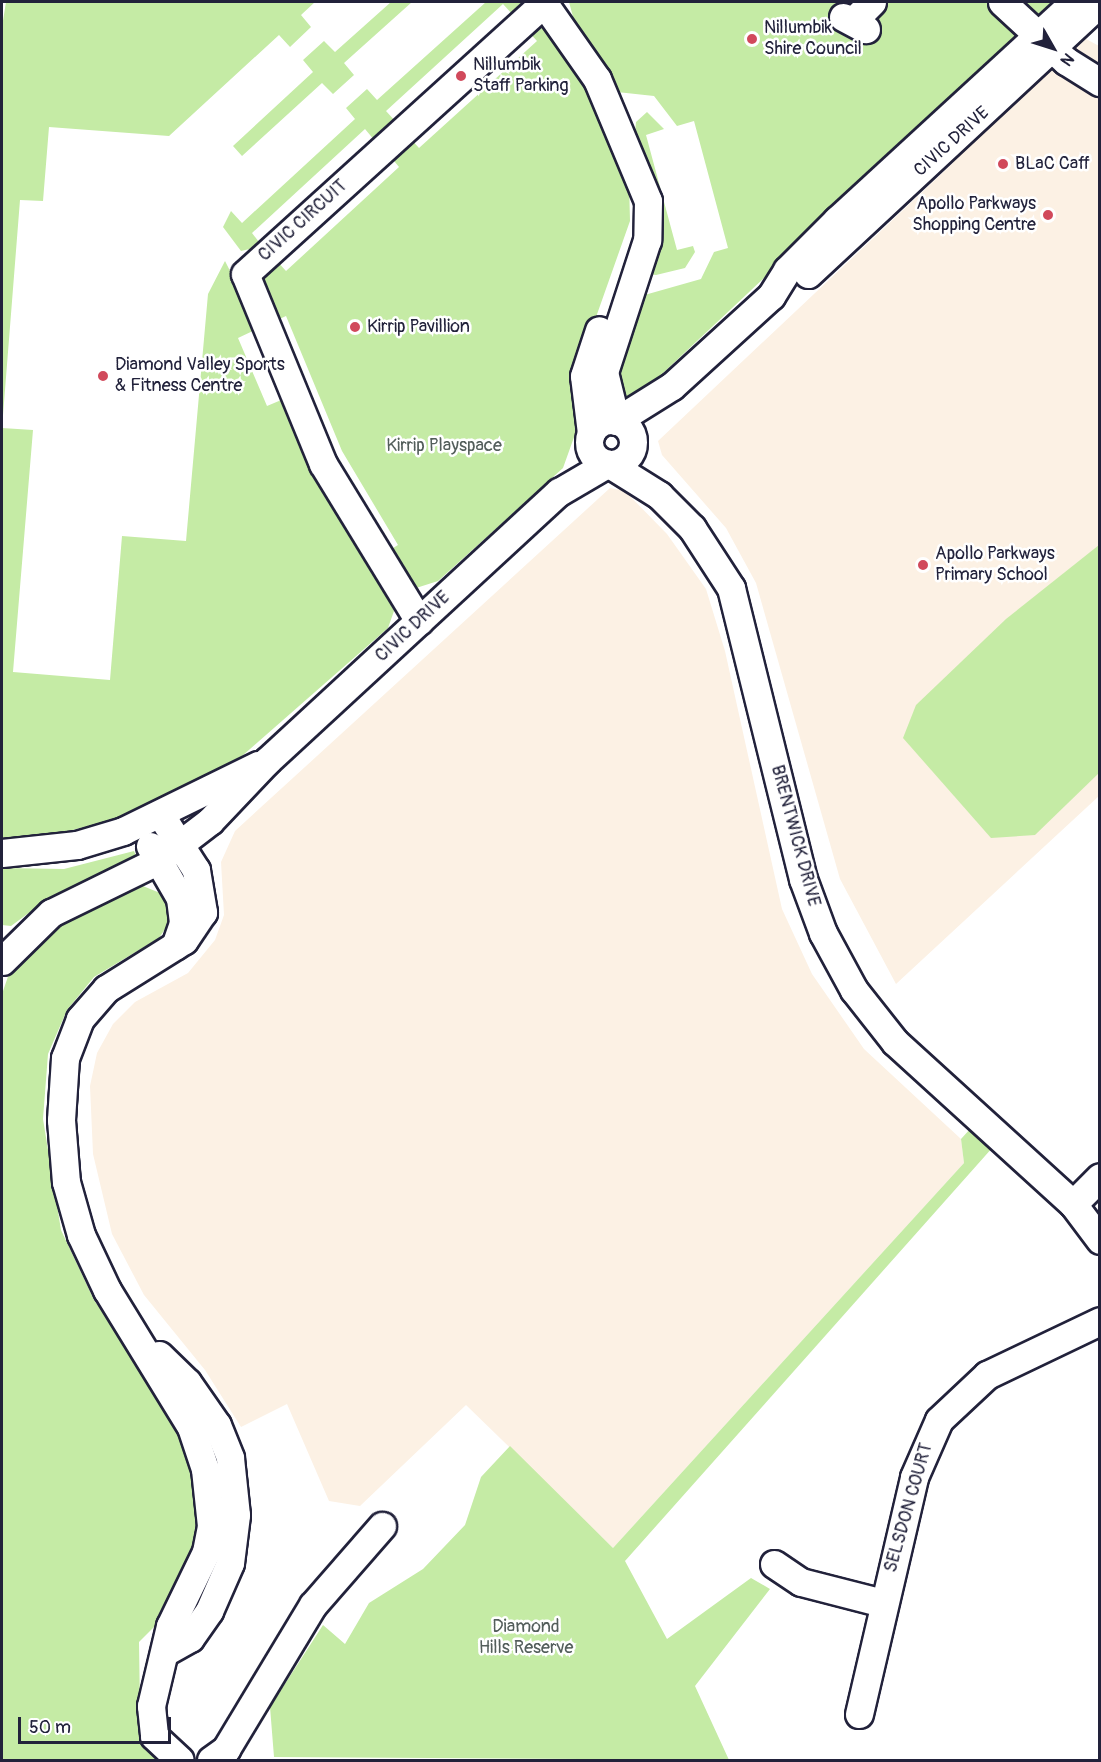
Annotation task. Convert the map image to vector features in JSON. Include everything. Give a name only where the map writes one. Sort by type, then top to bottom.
[{"type":"street","name":"CIVIC CIRCUIT","points":[[419,621],[327,473],[245,274],[544,2],[597,79],[634,162],[650,214],[604,372],[616,421]]},
{"type":"street","points":[[1002,2],[1046,42],[1100,82]]},
{"type":"street","name":"CIVIC DRIVE","points":[[1046,42],[1074,2]]},
{"type":"street","name":"CIVIC DRIVE","points":[[616,421],[672,386],[771,296],[800,281],[1046,42],[1100,3]]},
{"type":"street","name":"CIVIC CIRCUIT","points":[[591,434],[584,376],[634,224],[634,162]]},
{"type":"street","name":"CIVIC DRIVE","points":[[634,442],[672,386]]},
{"type":"street","points":[[616,421],[629,428],[634,442],[624,461],[609,464],[592,453],[591,434],[598,424],[616,421]]},
{"type":"street","name":"CIVIC DRIVE","points":[[559,492],[591,434]]},
{"type":"street","name":"BRENTWICK DRIVE","points":[[634,442],[659,495]]},
{"type":"street","name":"CIVIC DRIVE","points":[[2,961],[51,914],[170,853],[559,492],[609,464]]},
{"type":"street","name":"BRENTWICK DRIVE","points":[[609,464],[659,495],[704,542],[734,596],[803,879],[837,961],[895,1042],[1073,1204],[1100,1240]]},
{"type":"street","name":"CIVIC DRIVE","points":[[2,853],[77,845],[150,821],[267,761]]},
{"type":"street","points":[[150,821],[170,853],[182,905],[175,946],[117,981],[87,1008],[69,1043],[62,1074],[63,1155],[73,1210],[98,1272],[191,1427],[210,1498],[206,1552],[170,1626],[168,1650],[155,1679],[152,1720],[159,1743],[180,1761]]},
{"type":"street","points":[[1073,1204],[1100,1177]]},
{"type":"street","name":"SELSDON COURT","points":[[859,1714],[914,1477],[939,1420],[987,1375],[1100,1321]]},
{"type":"street","points":[[227,1757],[313,1605],[382,1526]]},
{"type":"street","points":[[774,1564],[801,1582],[883,1604]]},
{"type":"shaded area","name":"Apollo Parkways Primary School","points":[[1077,34],[1099,46],[1099,796],[896,984],[840,879],[756,583],[726,528],[662,455],[658,441],[953,163],[946,155]]},
{"type":"shaded area","points":[[610,488],[625,491],[667,534],[706,589],[725,651],[782,909],[812,974],[864,1049],[961,1139],[964,1163],[613,1548],[466,1405],[360,1506],[329,1501],[287,1404],[241,1427],[205,1370],[144,1295],[112,1234],[93,1154],[90,1086],[97,1053],[113,1024],[135,1002],[188,973],[215,940],[224,915],[221,862],[235,831]]},
{"type":"green space","points":[[6,2],[315,2],[301,15],[311,27],[290,47],[279,35],[169,136],[49,127],[43,201],[20,200],[2,428],[2,27]]},
{"type":"green space","points":[[391,2],[412,2],[344,63],[354,75],[333,94],[322,83],[242,156],[233,146],[313,72],[303,60],[324,41],[335,52]]},
{"type":"green space","points":[[486,2],[525,2],[513,15],[503,4],[386,111],[396,122],[375,141],[365,129],[252,233],[262,246],[241,251],[223,227],[231,211],[242,223],[355,119],[346,108],[367,89],[377,100]]},
{"type":"green space","points":[[569,2],[861,2],[867,24],[884,2],[994,2],[1021,36],[645,390],[626,398],[611,383],[641,296],[701,279],[714,252],[728,248],[694,121],[677,126],[654,96],[617,92],[575,24]]},
{"type":"green space","points":[[1017,2],[1066,2],[1041,20]]},
{"type":"green space","name":"Kirrip Playspace","points":[[542,23],[575,63],[629,181],[630,221],[578,368],[578,426],[563,468],[438,581],[413,589],[385,553],[398,545],[342,451],[286,316],[273,322],[262,280],[276,260],[286,271],[399,167],[390,156],[410,138],[419,148],[537,41],[527,30]]},
{"type":"green space","points":[[647,112],[664,129],[646,135],[677,250],[693,246],[695,252],[685,268],[656,275],[648,274],[635,133],[636,122]]},
{"type":"green space","points":[[225,261],[259,328],[238,338],[267,406],[286,398],[394,611],[388,628],[234,763],[130,815],[42,838],[2,841],[2,428],[33,430],[13,672],[110,680],[122,536],[186,541],[208,294]]},
{"type":"green space","points":[[1099,545],[1099,773],[1035,835],[991,838],[903,738],[916,705],[1006,619]]},
{"type":"green space","points":[[134,851],[137,858],[45,901],[11,926],[2,925],[2,868],[64,869]]},
{"type":"green space","points":[[138,884],[165,895],[173,917],[159,938],[94,977],[67,1010],[48,1054],[43,1119],[61,1230],[94,1300],[165,1398],[187,1439],[201,1529],[167,1614],[139,1642],[140,1708],[149,1748],[159,1760],[2,1760],[2,994],[13,962],[62,921]]},
{"type":"green space","name":"Diamond Hills Reserve","points":[[971,1128],[993,1147],[625,1561],[667,1639],[751,1578],[770,1589],[695,1686],[729,1760],[274,1757],[270,1707],[323,1625],[345,1644],[369,1603],[423,1569],[465,1525],[481,1477],[510,1446],[613,1548],[964,1163],[961,1139]]},
{"type":"place","name":"Nillumbik Shire Council","points":[[752,39]]},
{"type":"place","name":"Nillumbik Staff Parking","points":[[461,76]]},
{"type":"place","name":"BLaC Caff","points":[[1003,164]]},
{"type":"place","name":"Apollo Parkways Shopping Centre","points":[[1048,215]]},
{"type":"place","name":"Kirrip Pavillion","points":[[355,327]]},
{"type":"place","name":"Diamond Valley Sports & Fitness Centre","points":[[103,376]]},
{"type":"place","name":"Apollo Parkways Primary School","points":[[923,565]]}]
